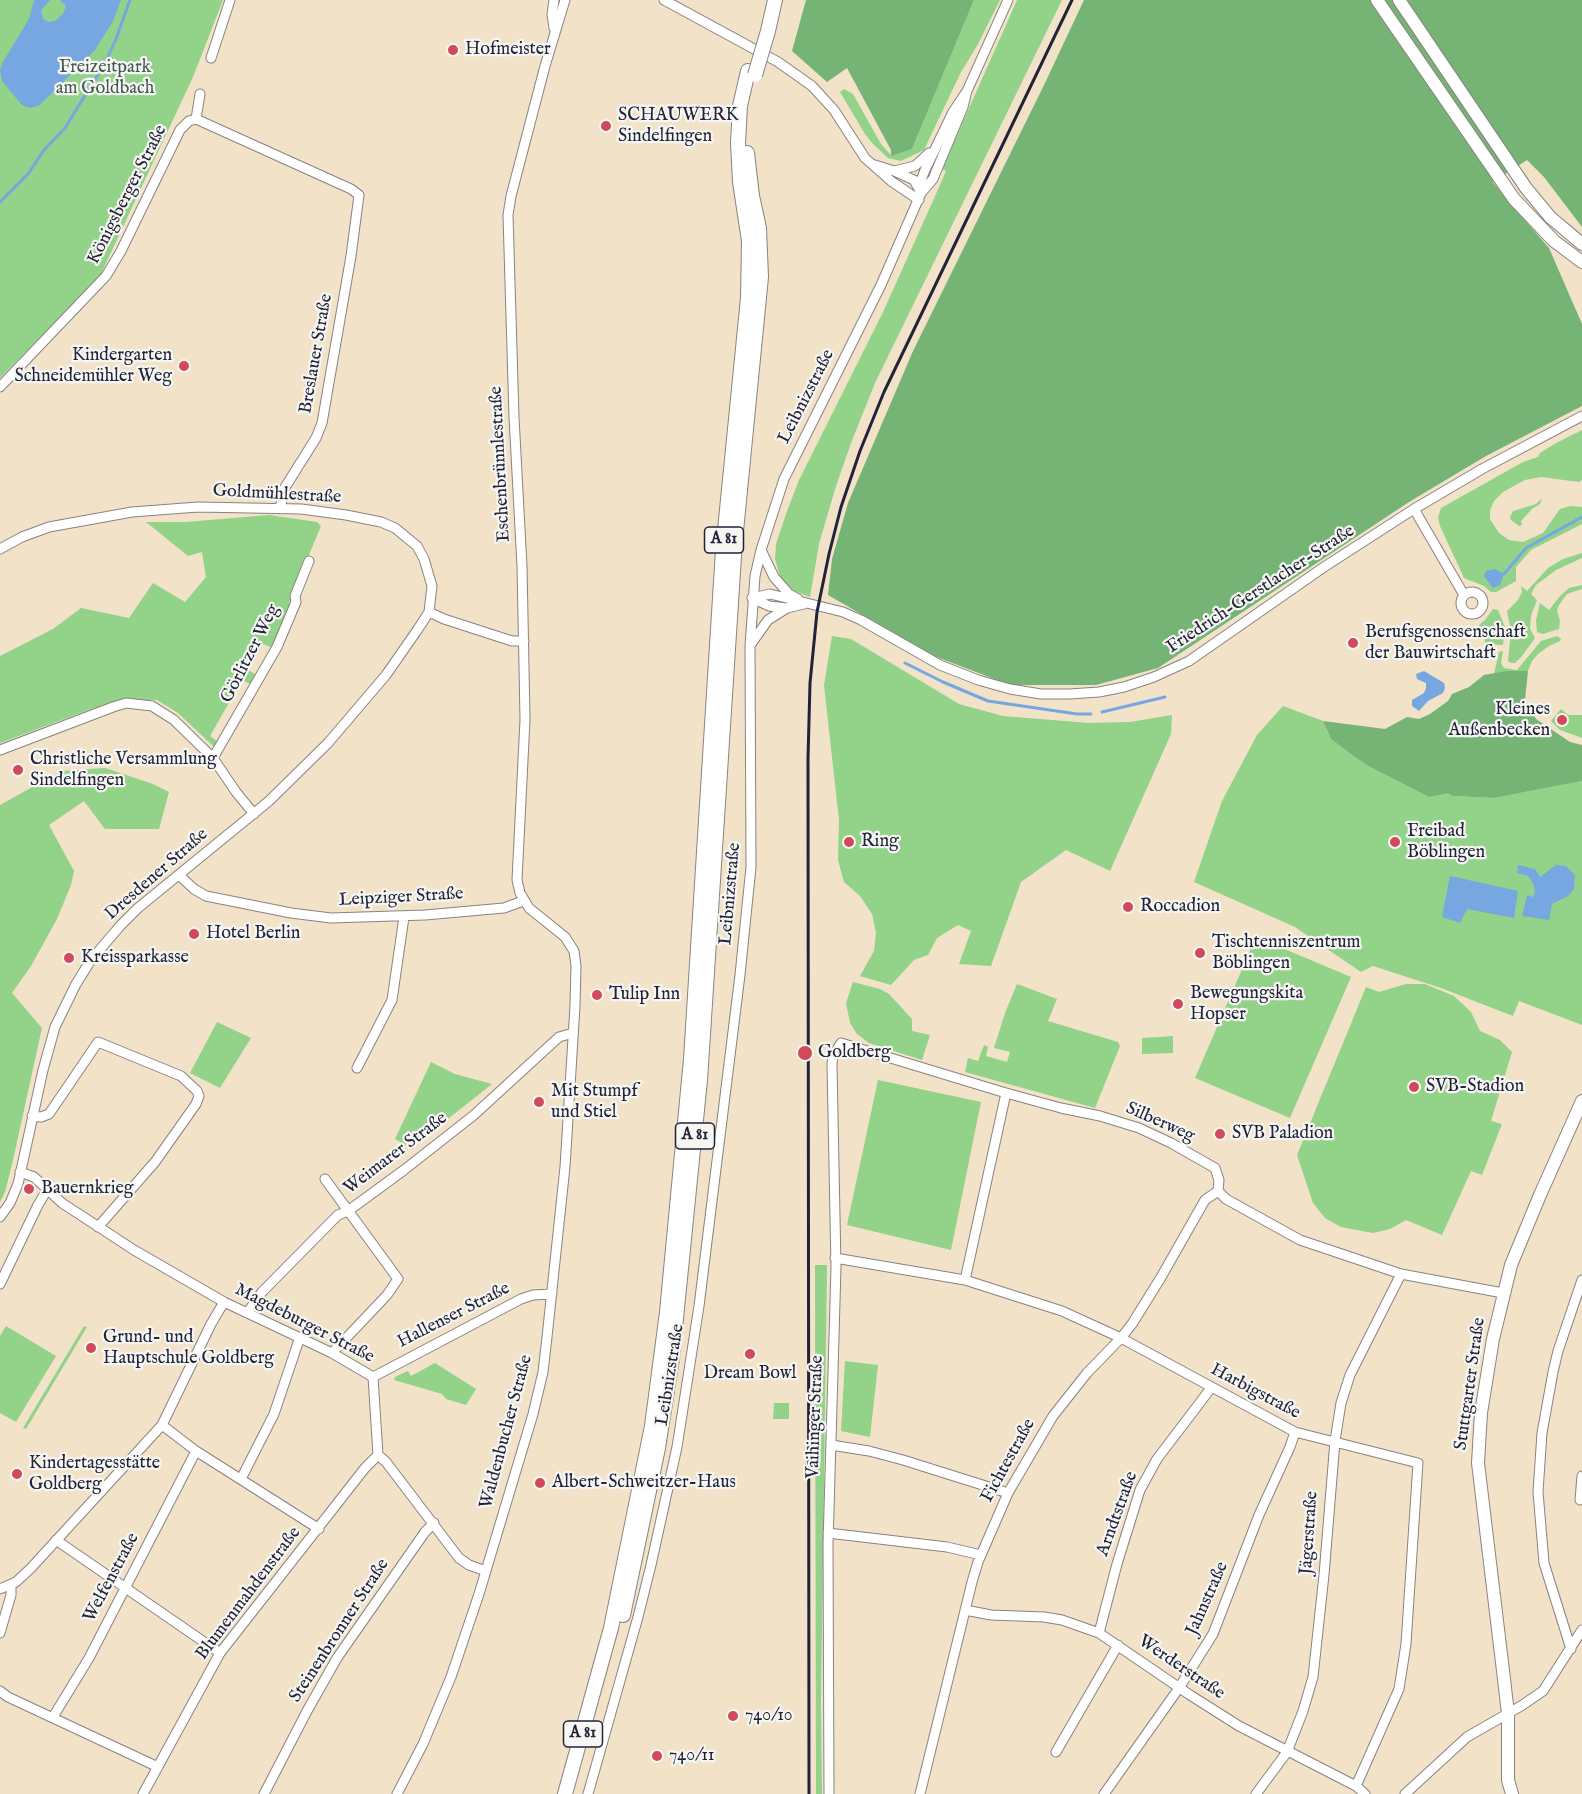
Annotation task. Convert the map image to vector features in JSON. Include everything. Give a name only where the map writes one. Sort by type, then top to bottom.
[{"type":"highway","name":"A 81","points":[[764,30],[766,0]]},
{"type":"highway","name":"A 81","points":[[565,1794],[600,1674],[616,1605],[652,1426],[667,1312],[691,1059],[723,550],[748,298],[749,241],[742,203],[738,152],[741,106],[775,0]]},
{"type":"highway","name":"A 81","points":[[574,1794],[609,1674],[632,1577],[658,1448],[679,1306],[700,1080],[735,541],[761,277],[759,228],[747,159],[747,119],[752,73]]},
{"type":"main road","points":[[1377,0],[1514,199],[1554,241],[1582,262]]},
{"type":"main road","points":[[1399,0],[1526,188],[1550,217],[1582,244]]},
{"type":"main road","name":"Stuttgarter Straße","points":[[1512,1794],[1508,1780],[1508,1714],[1478,1463],[1481,1413],[1503,1293],[1517,1250],[1582,1101]]},
{"type":"main road","points":[[1507,1794],[1508,1780]]},
{"type":"street","points":[[211,58],[230,0]]},
{"type":"street","name":"Eschenbrünnlestraße","points":[[554,0],[552,14],[554,30]]},
{"type":"street","name":"Eschenbrünnlestraße","points":[[523,901],[516,873],[525,730],[524,642],[508,215],[554,30],[565,0]]},
{"type":"street","points":[[664,0],[778,62],[812,86],[826,99],[857,149],[872,165],[891,181],[920,196]]},
{"type":"street","points":[[920,196],[920,183],[943,134],[967,91],[1008,0]]},
{"type":"street","points":[[920,196],[933,179],[963,107],[967,91]]},
{"type":"street","name":"Königsberger Straße","points":[[0,387],[106,276],[121,251],[180,130],[189,121],[196,119],[200,94]]},
{"type":"street","name":"Breslauer Straße","points":[[196,119],[351,189],[359,195],[351,256],[322,423],[316,438],[284,489],[280,509]]},
{"type":"street","points":[[894,171],[910,168],[920,163],[943,134]]},
{"type":"street","points":[[872,165],[914,180],[920,196]]},
{"type":"street","name":"Leibnizstraße","points":[[588,1794],[638,1617],[677,1447],[699,1306],[752,867],[750,646],[752,598],[761,550],[784,479],[881,285],[920,196]]},
{"type":"street","name":"Friedrich-Gerstlacher-Straße","points":[[752,598],[770,594],[843,612],[940,665],[978,680],[1010,689],[1041,694],[1099,692],[1124,687],[1154,677],[1189,661],[1324,567],[1414,509],[1582,416]]},
{"type":"street","name":"Goldmühlestraße","points":[[0,549],[49,526],[151,510],[198,507],[280,509],[346,515],[381,522],[395,528],[417,546],[424,559],[432,586],[429,612]]},
{"type":"street","points":[[1414,509],[1464,595]]},
{"type":"street","name":"Friedrich-Gerstlacher-Straße","points":[[761,550],[774,577],[789,594],[805,604]]},
{"type":"street","name":"Görlitzer Weg","points":[[213,758],[277,647],[296,602],[295,596],[309,561]]},
{"type":"street","name":"Friedrich-Gerstlacher-Straße","points":[[752,598],[769,606],[787,608],[805,604]]},
{"type":"street","name":"Friedrich-Gerstlacher-Straße","points":[[750,646],[768,620],[787,608]]},
{"type":"street","points":[[429,612],[512,641],[524,642]]},
{"type":"street","name":"Dresdener Straße","points":[[0,1217],[14,1195],[55,1027],[76,984],[94,957],[120,926],[303,770],[350,719],[392,666],[429,612]]},
{"type":"street","points":[[0,750],[113,707],[133,703],[153,706],[165,713],[213,758],[254,814]]},
{"type":"street","name":"Leipziger Straße","points":[[179,875],[194,889],[206,896],[292,913],[345,919],[404,917],[504,908],[523,901]]},
{"type":"street","name":"Waldenbucher Straße","points":[[397,1794],[440,1706],[464,1640],[533,1414],[543,1372],[566,1167],[576,966],[574,951],[565,937],[523,901]]},
{"type":"street","points":[[357,1068],[392,1000],[404,917]]},
{"type":"street","name":"Weimarer Straße","points":[[247,1313],[262,1292],[338,1215],[348,1211],[474,1115],[559,1037],[573,1033]]},
{"type":"street","points":[[32,1116],[41,1117],[49,1114],[98,1042],[181,1076],[197,1091],[199,1096],[196,1104],[155,1162],[98,1227]]},
{"type":"street","name":"Silberweg","points":[[841,1043],[1006,1093],[1125,1123],[1171,1143],[1215,1168],[1219,1180],[1218,1191]]},
{"type":"street","name":"Vaihinger Straße","points":[[829,1794],[828,1533],[835,1258],[832,1064],[833,1056],[841,1043]]},
{"type":"street","points":[[965,1280],[1006,1093]]},
{"type":"street","name":"Magdeburger Straße","points":[[20,1172],[34,1177],[62,1203],[98,1227],[224,1302],[332,1353],[373,1377],[378,1455]]},
{"type":"street","points":[[325,1179],[399,1279],[332,1353]]},
{"type":"street","points":[[0,1284],[47,1190]]},
{"type":"street","points":[[1218,1191],[1226,1199],[1299,1240],[1401,1274],[1503,1293]]},
{"type":"street","name":"Fichtestraße","points":[[920,1794],[943,1708],[965,1610],[981,1555],[1008,1493],[1029,1454],[1062,1404],[1087,1373],[1121,1338],[1160,1279],[1204,1200],[1218,1191]]},
{"type":"street","name":"Harbigstraße","points":[[835,1258],[965,1280],[1062,1311],[1121,1338],[1295,1432],[1418,1463],[1406,1644],[1399,1689],[1356,1786]]},
{"type":"street","name":"Jägerstraße","points":[[1256,1794],[1287,1752],[1303,1711],[1315,1662],[1335,1441],[1342,1397],[1350,1375],[1401,1274]]},
{"type":"street","points":[[1571,1649],[1544,1563],[1538,1492],[1542,1433],[1553,1372],[1582,1280]]},
{"type":"street","name":"Hallenser Straße","points":[[373,1377],[521,1299],[533,1295],[552,1294]]},
{"type":"street","points":[[0,1589],[21,1577],[162,1425],[224,1302]]},
{"type":"street","points":[[241,1479],[274,1414],[300,1337]]},
{"type":"street","name":"Arndtstraße","points":[[1098,1632],[1140,1490],[1157,1459],[1211,1388]]},
{"type":"street","points":[[162,1425],[196,1451],[319,1529]]},
{"type":"street","name":"Jahnstraße","points":[[1104,1794],[1179,1688],[1220,1620],[1259,1515],[1295,1432]]},
{"type":"street","points":[[831,1445],[869,1451],[903,1460],[1008,1493]]},
{"type":"street","name":"Welfenstraße","points":[[53,1718],[89,1658],[196,1451]]},
{"type":"street","points":[[378,1455],[434,1523],[459,1558],[469,1565],[486,1571]]},
{"type":"street","name":"Blumenmahdenstraße","points":[[143,1794],[220,1653],[319,1529],[365,1467],[378,1455]]},
{"type":"street","points":[[1580,1500],[1582,1476]]},
{"type":"street","name":"Steinenbronner Straße","points":[[264,1794],[307,1711],[338,1658],[425,1532],[434,1523]]},
{"type":"street","points":[[828,1533],[947,1547],[981,1555]]},
{"type":"street","points":[[56,1540],[220,1653]]},
{"type":"street","points":[[0,1633],[11,1594],[11,1584]]},
{"type":"street","name":"Werderstraße","points":[[965,1610],[991,1615],[1044,1617],[1062,1620],[1098,1632],[1239,1726],[1356,1786],[1365,1794]]},
{"type":"street","points":[[1405,1794],[1459,1743],[1544,1691],[1582,1630]]},
{"type":"street","points":[[1056,1752],[1118,1645]]},
{"type":"street","points":[[0,1690],[8,1697],[158,1767]]},
{"type":"green space","name":"Freizeitpark am Goldbach","points":[[0,0],[223,0],[193,77],[99,278],[0,378]]},
{"type":"green space","points":[[806,0],[974,0],[912,149],[891,156],[891,150],[847,68],[827,82],[792,51]]},
{"type":"green space","points":[[974,0],[1000,0],[960,74],[924,150],[901,161],[888,158],[865,134],[840,92],[844,89],[853,94],[881,144],[891,155],[912,149]]},
{"type":"green space","points":[[1017,0],[1062,0],[875,383],[836,486],[819,544],[810,597],[794,591],[781,580],[775,559],[776,544],[786,514],[799,480],[884,310],[946,171],[942,169]]},
{"type":"green space","points":[[1084,0],[1582,0],[1582,227],[1544,177],[1527,160],[1493,182],[1549,248],[1582,324],[1582,406],[1486,456],[1409,502],[1158,668],[1096,685],[1010,685],[934,656],[828,595],[832,559],[848,503],[913,351]]},
{"type":"green space","points":[[1582,430],[1582,480],[1579,482],[1541,477],[1525,480],[1503,492],[1494,501],[1490,510],[1490,519],[1499,533],[1509,540],[1523,542],[1543,533],[1560,509],[1570,506],[1582,507],[1582,524],[1531,550],[1516,567],[1516,581],[1496,592],[1491,592],[1484,586],[1464,578],[1440,526],[1438,518],[1441,508],[1523,462],[1538,457],[1540,453],[1556,443]]},
{"type":"green space","points":[[1542,498],[1540,504],[1521,521],[1522,525],[1519,526],[1511,520],[1513,511],[1536,504]]},
{"type":"green space","points":[[269,515],[317,522],[321,526],[289,603],[290,611],[274,648],[263,644],[248,670],[255,674],[250,684],[242,680],[210,736],[218,742],[216,746],[213,746],[178,713],[157,700],[123,700],[91,709],[0,743],[0,656],[53,629],[81,608],[129,618],[153,583],[185,602],[206,577],[202,552],[188,556],[146,522],[186,522]]},
{"type":"green space","points":[[1582,553],[1582,558],[1556,570],[1536,585],[1531,594],[1537,600],[1531,616],[1530,629],[1535,638],[1522,656],[1515,663],[1511,663],[1508,661],[1511,631],[1507,611],[1518,600],[1522,592],[1521,586],[1527,591],[1548,568],[1563,559]]},
{"type":"green space","points":[[1582,585],[1582,589],[1567,594],[1559,605],[1557,610],[1560,621],[1559,629],[1543,634],[1537,632],[1536,620],[1540,603],[1549,610],[1569,588]]},
{"type":"green space","points":[[1493,609],[1498,610],[1505,627],[1503,645],[1486,644],[1479,625]]},
{"type":"green space","points":[[832,636],[851,639],[959,704],[1003,716],[1089,723],[1130,722],[1172,715],[1171,734],[1110,871],[1066,850],[1021,882],[991,966],[959,964],[971,931],[958,925],[937,938],[928,955],[914,960],[891,985],[860,976],[874,951],[876,933],[872,914],[860,896],[844,882],[838,860],[839,820],[824,685]]},
{"type":"green space","points":[[1557,636],[1561,639],[1560,641],[1538,654],[1528,671],[1506,671],[1494,674],[1499,652],[1503,651],[1501,663],[1504,668],[1517,670],[1541,641]]},
{"type":"green space","points":[[1506,671],[1528,671],[1525,700],[1536,719],[1570,742],[1582,745],[1582,781],[1494,798],[1453,796],[1448,793],[1429,797],[1355,757],[1331,739],[1323,721],[1385,729],[1407,717],[1419,719],[1430,714],[1448,701],[1452,694],[1469,687],[1484,675]]},
{"type":"green space","name":"Freibad Böblingen","points":[[1283,706],[1323,721],[1331,739],[1372,768],[1429,797],[1448,792],[1453,796],[1494,798],[1582,781],[1582,1025],[1519,1001],[1513,1016],[1441,988],[1373,966],[1361,972],[1295,927],[1194,882],[1222,801],[1257,735]]},
{"type":"green space","points":[[1561,709],[1568,715],[1582,715],[1582,738],[1560,730],[1551,721]]},
{"type":"green space","points":[[105,768],[153,784],[169,792],[159,829],[105,829],[84,801],[49,825],[74,871],[71,885],[57,919],[31,966],[12,993],[42,1028],[13,1160],[5,1192],[0,1202],[0,805],[61,771]]},
{"type":"green space","points":[[1256,937],[1351,977],[1290,1118],[1195,1078]]},
{"type":"green space","points":[[853,982],[880,989],[889,994],[912,1019],[912,1031],[930,1035],[922,1060],[869,1043],[857,1034],[850,1023],[846,1003]]},
{"type":"green space","points":[[1017,984],[1057,999],[1048,1021],[1118,1042],[1120,1046],[1095,1108],[965,1072],[968,1058],[978,1061],[984,1045],[988,1047],[986,1056],[1007,1062],[1010,1052],[994,1048]]},
{"type":"green space","name":"SVB-Stadion","points":[[1406,984],[1425,984],[1454,996],[1471,1012],[1480,1031],[1500,1040],[1512,1052],[1491,1121],[1502,1124],[1482,1175],[1471,1171],[1442,1235],[1406,1220],[1390,1229],[1373,1233],[1341,1227],[1325,1218],[1313,1203],[1297,1155],[1366,987],[1379,992]]},
{"type":"green space","points":[[217,1022],[251,1038],[220,1088],[190,1073]]},
{"type":"green space","points":[[1173,1036],[1173,1053],[1142,1054],[1142,1038]]},
{"type":"green space","points":[[431,1062],[455,1074],[492,1084],[411,1148],[395,1139]]},
{"type":"green space","points":[[878,1080],[981,1102],[951,1250],[847,1225]]},
{"type":"green space","points":[[815,1265],[827,1265],[821,1701],[822,1794],[816,1794]]},
{"type":"green space","points":[[6,1326],[56,1356],[16,1422],[0,1413],[0,1336]]},
{"type":"green space","points":[[84,1326],[87,1327],[26,1429],[23,1428]]},
{"type":"green space","points":[[845,1361],[878,1365],[870,1437],[841,1431]]},
{"type":"green space","points":[[435,1363],[476,1389],[466,1405],[446,1399],[442,1394],[394,1380],[395,1377],[408,1371],[411,1376]]},
{"type":"green space","points":[[774,1403],[789,1403],[789,1419],[773,1419]]},
{"type":"water","points":[[34,0],[50,0],[41,10],[43,19],[48,22],[55,21],[63,14],[66,6],[60,0],[121,0],[113,21],[95,50],[44,101],[30,108],[22,105],[2,81],[0,70],[29,19]]},
{"type":"water","points":[[1495,569],[1504,574],[1500,585],[1493,588],[1484,576],[1486,571]]},
{"type":"water","points":[[1424,671],[1444,683],[1445,688],[1443,693],[1428,701],[1419,711],[1412,706],[1412,700],[1424,693],[1426,683],[1417,679],[1416,674]]},
{"type":"water","points":[[1518,865],[1535,869],[1540,877],[1556,865],[1566,866],[1575,875],[1574,889],[1568,896],[1552,904],[1549,920],[1522,916],[1527,895],[1533,897],[1535,891],[1528,876],[1517,873]]},
{"type":"water","points":[[1450,876],[1518,891],[1514,918],[1467,909],[1460,923],[1442,917]]},
{"type":"waterway","points":[[0,202],[28,174],[44,150],[65,128],[105,63],[130,0]]},
{"type":"waterway","points":[[1504,574],[1526,548],[1582,517]]},
{"type":"waterway","points":[[905,663],[988,701],[1091,714]]},
{"type":"waterway","points":[[1102,712],[1165,697]]},
{"type":"railway","points":[[809,1794],[808,758],[810,683],[817,612],[841,507],[860,451],[884,392],[1072,0]]},
{"type":"place","name":"Hofmeister","points":[[453,50]]},
{"type":"place","name":"SCHAUWERK Sindelfingen","points":[[606,126]]},
{"type":"place","name":"Kindergarten Schneidemühler Weg","points":[[184,366]]},
{"type":"place","name":"Berufsgenossenschaft der Bauwirtschaft","points":[[1353,643]]},
{"type":"place","name":"Kleines Außenbecken","points":[[1562,720]]},
{"type":"place","name":"Christliche Versammlung Sindelfingen","points":[[18,770]]},
{"type":"place","name":"Ring","points":[[849,842]]},
{"type":"place","name":"Freibad Böblingen","points":[[1395,842]]},
{"type":"place","name":"Roccadion","points":[[1128,907]]},
{"type":"place","name":"Hotel Berlin","points":[[194,934]]},
{"type":"place","name":"Tischtenniszentrum Böblingen","points":[[1200,953]]},
{"type":"place","name":"Kreissparkasse","points":[[69,958]]},
{"type":"place","name":"Tulip Inn","points":[[597,995]]},
{"type":"place","name":"Bewegungskita Hopser","points":[[1178,1004]]},
{"type":"place","name":"Goldberg","points":[[805,1053]]},
{"type":"place","name":"SVB-Stadion","points":[[1414,1087]]},
{"type":"place","name":"Mit Stumpf und Stiel","points":[[539,1102]]},
{"type":"place","name":"SVB Paladion","points":[[1220,1134]]},
{"type":"place","name":"Bauernkrieg","points":[[29,1189]]},
{"type":"place","name":"Grund- und Hauptschule Goldberg","points":[[91,1348]]},
{"type":"place","name":"Dream Bowl","points":[[750,1354]]},
{"type":"place","name":"Kindertagesstätte Goldberg","points":[[17,1474]]},
{"type":"place","name":"Albert-Schweitzer-Haus","points":[[540,1483]]},
{"type":"place","name":"740/10","points":[[733,1716]]},
{"type":"place","name":"740/11","points":[[657,1756]]}]
